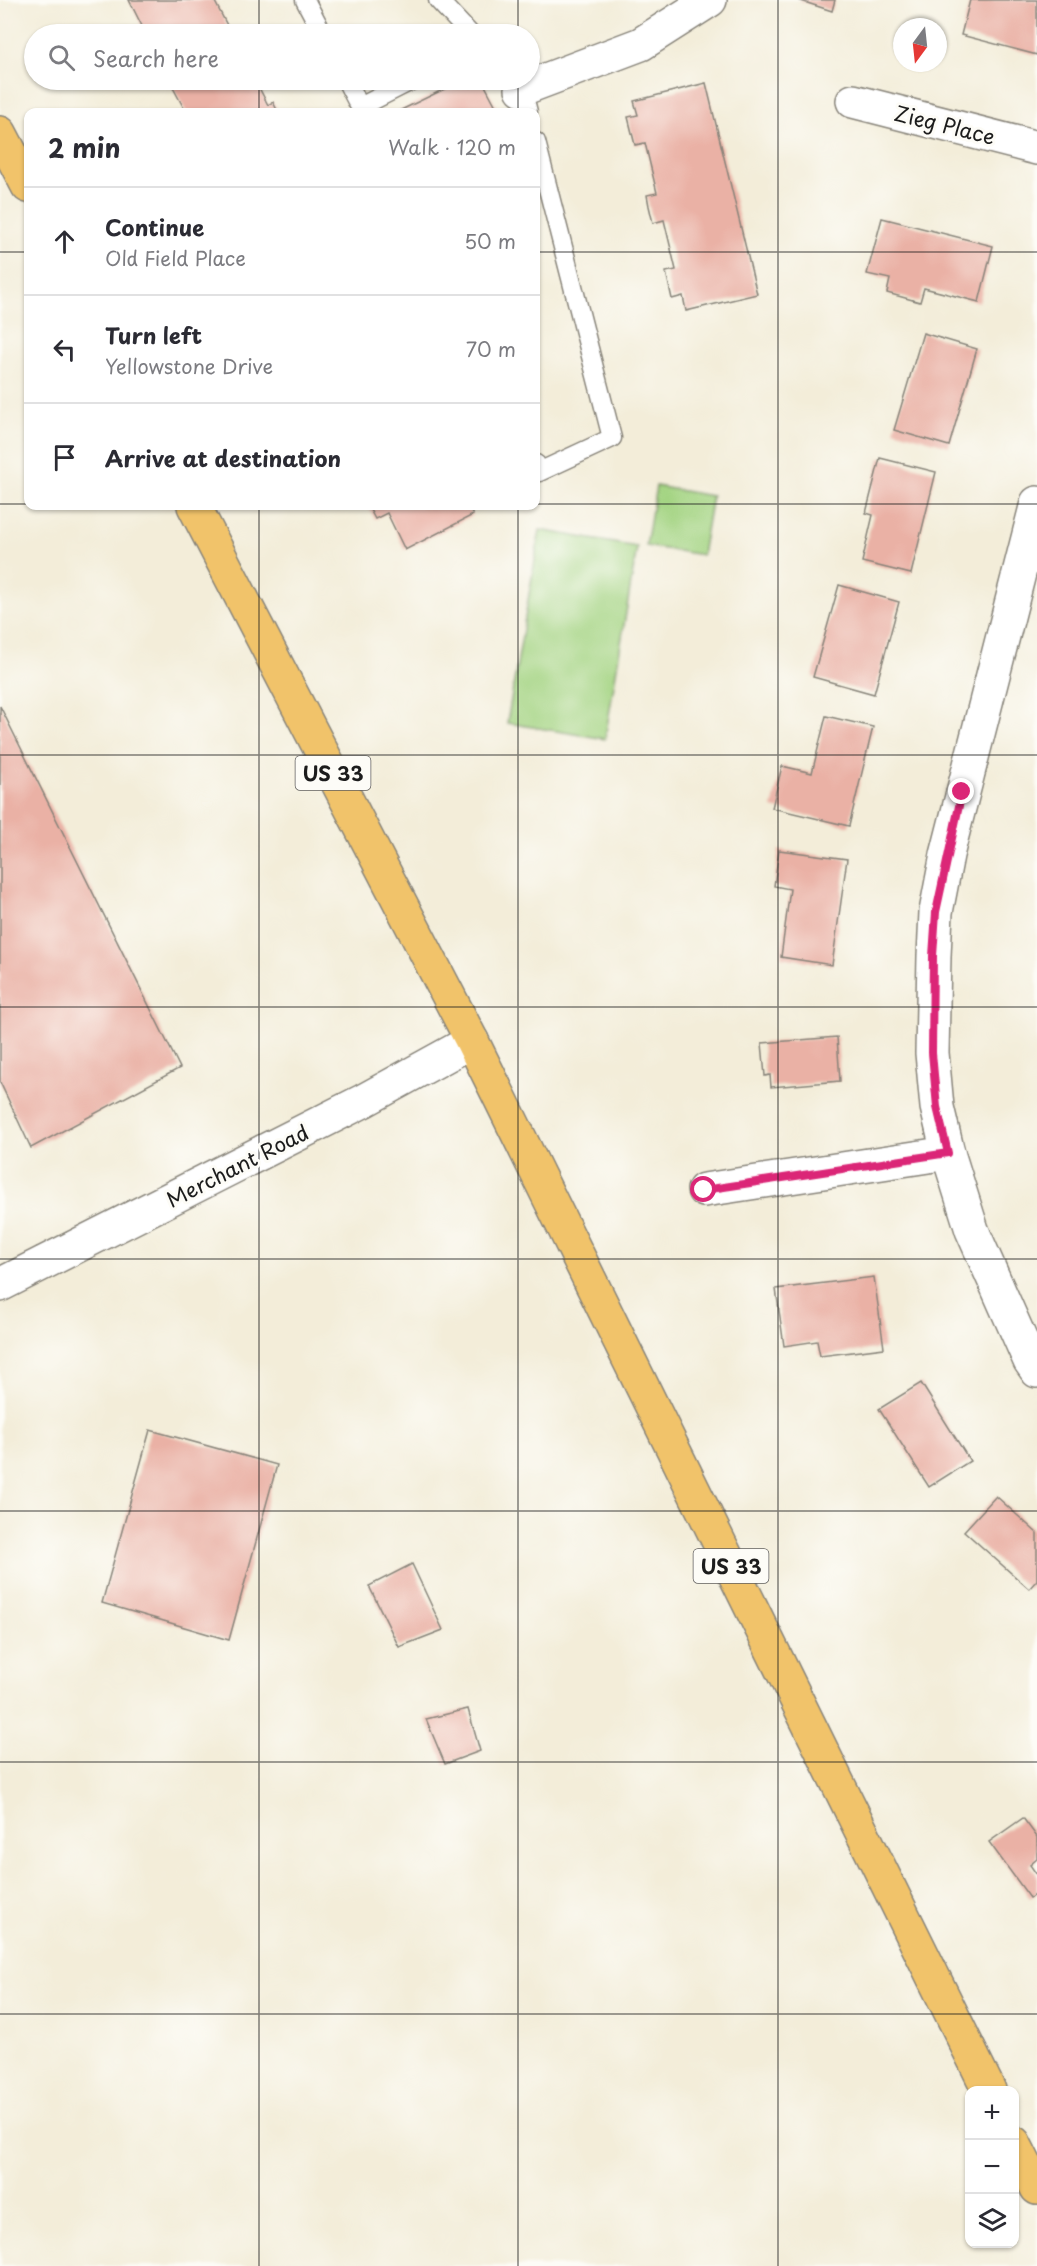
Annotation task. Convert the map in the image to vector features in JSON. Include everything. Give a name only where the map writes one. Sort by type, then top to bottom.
[{"type":"highway","points":[[0,133],[24,178]]},
{"type":"highway","name":"US 33","points":[[196,510],[472,1041],[987,2086]]},
{"type":"highway","points":[[1019,2153],[1037,2188]]},
{"type":"street","points":[[540,86],[641,44],[710,0]]},
{"type":"street","name":"Zieg Place","points":[[853,100],[1037,148]]},
{"type":"street","points":[[1037,504],[962,792],[936,912],[932,1053],[937,1107],[948,1153],[972,1230],[1030,1361],[1037,1371]]},
{"type":"street","name":"Merchant Road","points":[[0,1285],[363,1101],[472,1041]]},
{"type":"street","points":[[704,1190],[948,1153]]},
{"type":"lane","points":[[305,0],[318,24]]},
{"type":"lane","points":[[438,0],[461,24]]},
{"type":"lane","points":[[351,90],[360,106],[393,90]]},
{"type":"lane","points":[[540,175],[612,438],[540,472]]},
{"type":"green space","points":[[656,486],[712,496],[702,555],[646,546]]},
{"type":"green space","points":[[540,530],[637,547],[605,739],[507,723]]},
{"type":"building","points":[[129,0],[214,0],[226,24],[141,24]]},
{"type":"building","points":[[798,0],[835,0],[832,11]]},
{"type":"building","points":[[970,0],[1037,0],[1037,55],[961,35]]},
{"type":"building","points":[[706,83],[757,294],[686,311],[683,296],[672,299],[666,272],[676,270],[664,220],[653,223],[647,195],[657,193],[645,143],[635,145],[628,117],[638,115],[634,101]]},
{"type":"building","points":[[174,90],[260,90],[268,105],[273,102],[276,108],[184,108]]},
{"type":"building","points":[[442,90],[487,90],[497,108],[405,108]]},
{"type":"building","points":[[882,218],[993,246],[979,302],[924,288],[920,302],[887,293],[890,279],[867,274]]},
{"type":"building","points":[[923,333],[977,349],[949,446],[894,430]]},
{"type":"building","points":[[880,458],[936,472],[911,574],[862,562],[873,515],[866,513]]},
{"type":"building","points":[[370,510],[470,510],[473,515],[405,550],[387,513],[375,519]]},
{"type":"building","points":[[839,585],[899,602],[874,694],[813,677]]},
{"type":"building","points":[[0,706],[180,1068],[31,1148],[0,1082]]},
{"type":"building","points":[[826,716],[873,727],[849,826],[772,808],[782,766],[812,773]]},
{"type":"building","points":[[779,850],[847,859],[832,965],[781,957],[790,889],[774,886]]},
{"type":"building","points":[[837,1037],[840,1081],[771,1087],[770,1075],[765,1076],[762,1043]]},
{"type":"building","points":[[874,1277],[884,1348],[820,1356],[817,1341],[784,1346],[776,1289]]},
{"type":"building","points":[[921,1383],[970,1461],[929,1487],[879,1409]]},
{"type":"building","points":[[150,1430],[277,1465],[229,1640],[102,1603]]},
{"type":"building","points":[[996,1496],[1037,1533],[1037,1580],[1029,1589],[964,1531]]},
{"type":"building","points":[[412,1564],[443,1630],[399,1647],[369,1586]]},
{"type":"building","points":[[468,1709],[480,1751],[445,1764],[426,1719]]},
{"type":"building","points":[[1023,1818],[1037,1837],[1037,1859],[1030,1865],[1037,1875],[1037,1893],[1030,1898],[989,1842]]},
{"type":"route","points":[[704,1190],[948,1153],[937,1107],[932,1053],[933,956],[936,912],[946,855],[962,792]]}]
